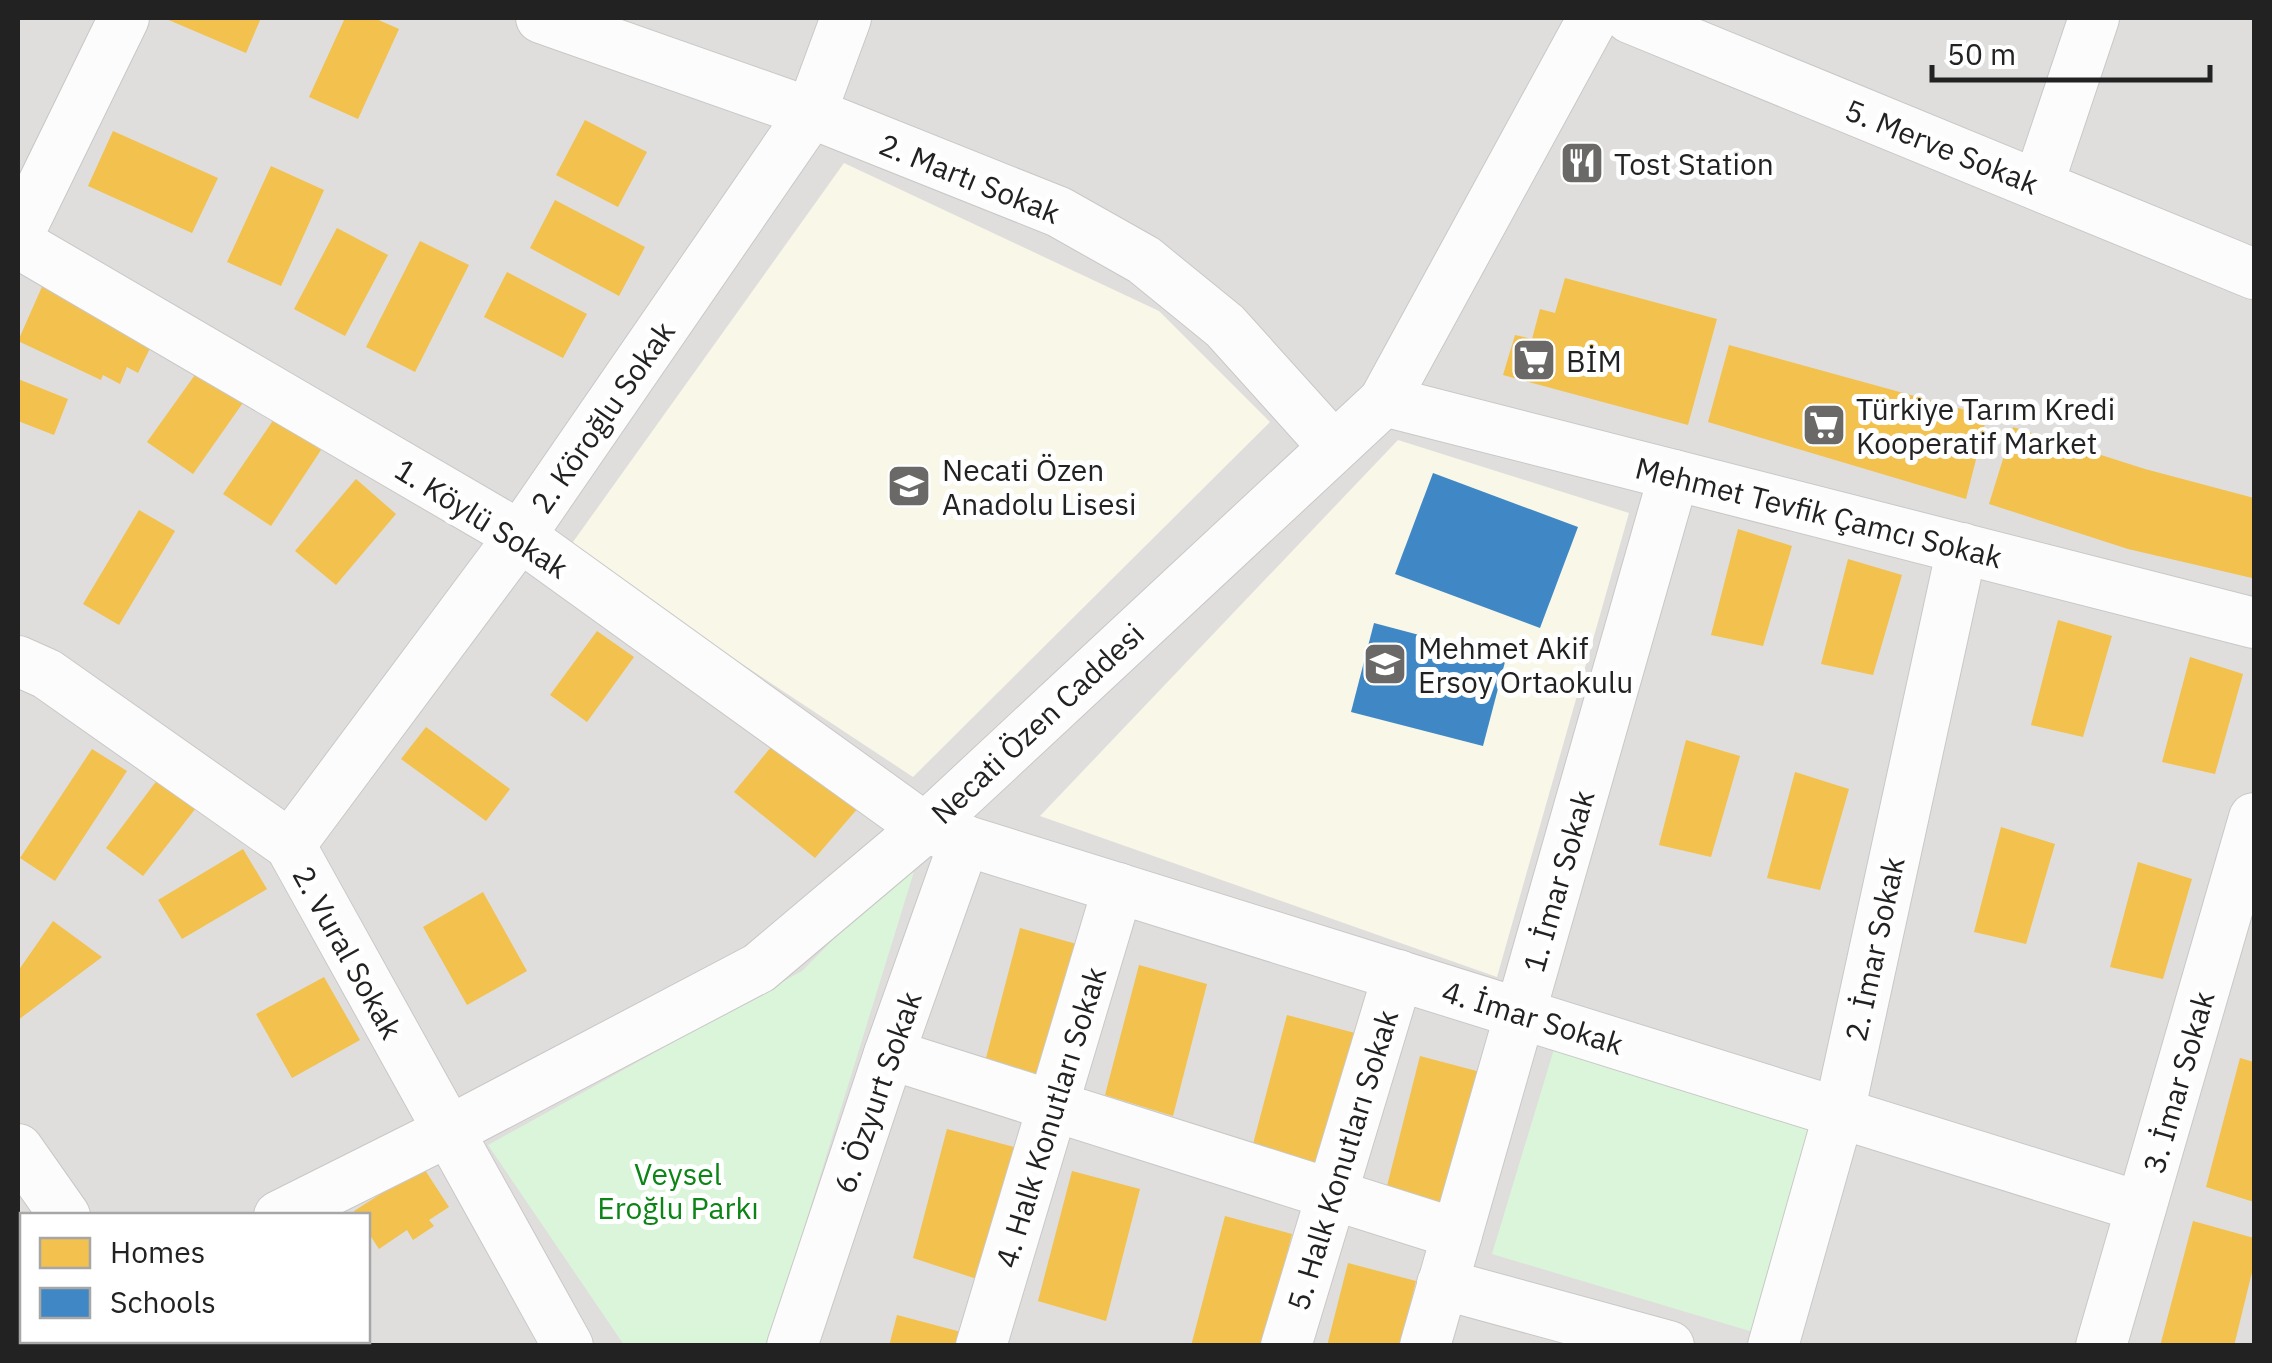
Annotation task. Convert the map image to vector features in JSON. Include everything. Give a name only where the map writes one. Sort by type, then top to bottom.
[{"type":"street","points":[[18,235],[124,18]]},
{"type":"street","name":"2. Martı Sokak","points":[[541,18],[810,113],[1059,212],[1144,260],[1225,326],[1333,446]]},
{"type":"street","name":"2. Köroğlu Sokak","points":[[290,846],[520,536],[810,113],[846,18]]},
{"type":"street","name":"Necati Özen Caddesi","points":[[284,1213],[759,968],[945,834],[1333,446],[1384,401],[1593,18]]},
{"type":"street","name":"5. Merve Sokak","points":[[1630,18],[2254,274]]},
{"type":"street","points":[[2038,185],[2094,18]]},
{"type":"street","name":"1. Köylü Sokak","points":[[18,243],[520,536],[945,834]]},
{"type":"street","name":"Mehmet Tevfik Çamcı Sokak","points":[[1384,401],[2254,623]]},
{"type":"street","name":"1. İmar Sokak","points":[[1425,1346],[1674,475]]},
{"type":"street","name":"2. İmar Sokak","points":[[1773,1346],[1838,1112],[1962,548]]},
{"type":"street","name":"2. Vural Sokak","points":[[18,661],[47,674],[290,846],[568,1346]]},
{"type":"street","name":"3. İmar Sokak","points":[[2100,1346],[2254,818]]},
{"type":"street","name":"4. İmar Sokak","points":[[945,834],[2141,1207]]},
{"type":"street","name":"6. Özyurt Sokak","points":[[792,1346],[888,1054],[945,834]]},
{"type":"street","name":"4. Halk Konutları Sokak","points":[[981,1346],[1118,888]]},
{"type":"street","name":"5. Halk Konutları Sokak","points":[[1286,1346],[1398,975]]},
{"type":"street","points":[[888,1054],[1457,1234]]},
{"type":"street","points":[[18,1150],[63,1213]]},
{"type":"street","points":[[1442,1284],[1644,1342]]},
{"type":"shaded area","points":[[18,18],[2254,18],[2254,1345],[18,1345]]},
{"type":"shaded area","name":"Necati Özen Anadolu Lisesi","points":[[844,163],[1159,311],[1270,422],[913,777],[568,549]]},
{"type":"shaded area","name":"Mehmet Akif Ersoy Ortaokulu","points":[[1398,440],[1629,513],[1497,977],[1040,816]]},
{"type":"green space","name":"Veysel Eroğlu Parkı","points":[[920,852],[768,1345],[624,1345],[488,1145],[802,971]]},
{"type":"green space","points":[[1554,1049],[1815,1128],[1753,1332],[1492,1254]]},
{"type":"building: Homes","points":[[164,18],[261,18],[246,53]]},
{"type":"building: Homes","points":[[345,18],[374,18],[399,29],[358,119],[309,97]]},
{"type":"building: Homes","points":[[585,120],[647,152],[618,207],[556,175]]},
{"type":"building: Homes","points":[[113,131],[218,178],[192,233],[88,186]]},
{"type":"building: Homes","points":[[271,166],[324,190],[281,286],[227,262]]},
{"type":"building: Homes","points":[[555,200],[645,247],[619,296],[530,248]]},
{"type":"building: Homes","points":[[337,228],[388,255],[345,336],[294,309]]},
{"type":"building: Homes","points":[[420,241],[469,265],[415,372],[366,347]]},
{"type":"building: Homes","points":[[507,272],[587,314],[563,358],[484,317]]},
{"type":"building: Homes","points":[[1565,278],[1717,319],[1688,425],[1503,375],[1515,335],[1532,339],[1540,309],[1555,313]]},
{"type":"building: Homes","points":[[45,280],[154,340],[138,373],[127,367],[120,384],[103,375],[101,380],[18,341]]},
{"type":"building: Homes","points":[[1729,345],[1987,416],[1966,499],[1708,422]]},
{"type":"building: Homes","points":[[202,365],[247,397],[193,474],[147,442]]},
{"type":"building: Homes","points":[[18,379],[68,399],[54,435],[18,421]]},
{"type":"building: Homes","points":[[274,419],[321,450],[271,526],[223,494]]},
{"type":"building: Homes","points":[[2013,427],[2254,498],[2252,578],[2128,549],[1989,504]]},
{"type":"building: Homes","points":[[356,479],[396,514],[336,585],[295,551]]},
{"type":"building: Homes","points":[[139,510],[175,531],[119,625],[83,604]]},
{"type":"building: Homes","points":[[1738,529],[1792,546],[1763,646],[1711,635]]},
{"type":"building: Homes","points":[[1848,559],[1902,575],[1873,675],[1821,664]]},
{"type":"building: Homes","points":[[2058,620],[2112,636],[2083,737],[2031,725]]},
{"type":"building: Homes","points":[[597,631],[634,657],[587,722],[550,695]]},
{"type":"building: Homes","points":[[2190,657],[2243,674],[2215,774],[2162,762]]},
{"type":"building: Homes","points":[[426,727],[510,789],[486,821],[401,759]]},
{"type":"building: Homes","points":[[1686,740],[1740,756],[1711,857],[1659,845]]},
{"type":"building: Homes","points":[[776,741],[858,808],[815,858],[734,792]]},
{"type":"building: Homes","points":[[92,749],[127,771],[55,881],[20,858]]},
{"type":"building: Homes","points":[[1795,772],[1849,789],[1820,890],[1767,878]]},
{"type":"building: Homes","points":[[161,775],[199,804],[143,876],[106,848]]},
{"type":"building: Homes","points":[[2001,827],[2055,844],[2026,944],[1974,932]]},
{"type":"building: Homes","points":[[243,849],[267,889],[182,939],[158,900]]},
{"type":"building: Homes","points":[[2138,862],[2192,879],[2163,979],[2110,967]]},
{"type":"building: Homes","points":[[483,892],[527,971],[467,1005],[423,927]]},
{"type":"building: Homes","points":[[53,921],[102,957],[18,1020],[18,971]]},
{"type":"building: Homes","points":[[1020,928],[1087,947],[1053,1079],[986,1058]]},
{"type":"building: Homes","points":[[1139,965],[1207,984],[1173,1116],[1105,1095]]},
{"type":"building: Homes","points":[[324,977],[360,1040],[292,1078],[256,1014]]},
{"type":"building: Homes","points":[[1287,1015],[1355,1033],[1321,1165],[1253,1144]]},
{"type":"building: Homes","points":[[1420,1056],[1488,1074],[1454,1207],[1387,1186]]},
{"type":"building: Homes","points":[[2240,1058],[2254,1062],[2254,1202],[2206,1187]]},
{"type":"building: Homes","points":[[947,1129],[1014,1147],[980,1280],[913,1258]]},
{"type":"building: Homes","points":[[423,1167],[449,1207],[429,1220],[434,1226],[413,1240],[407,1230],[379,1249],[370,1235],[370,1213],[354,1211]]},
{"type":"building: Homes","points":[[1072,1171],[1140,1189],[1106,1321],[1038,1301]]},
{"type":"building: Homes","points":[[1225,1216],[1292,1234],[1263,1346],[1191,1346]]},
{"type":"building: Homes","points":[[2193,1221],[2254,1238],[2254,1264],[2234,1346],[2160,1346]]},
{"type":"building: Homes","points":[[1348,1263],[1416,1281],[1400,1346],[1327,1346]]},
{"type":"building: Homes","points":[[897,1315],[965,1333],[962,1346],[889,1346]]},
{"type":"building: Homes","points":[[18,1332],[20,1343],[87,1346],[18,1346]]},
{"type":"building: Schools","points":[[1433,473],[1578,527],[1540,628],[1395,574]]},
{"type":"building: Schools","points":[[1374,623],[1506,658],[1483,746],[1351,712]]},
{"type":"place","name":"Tost Station","points":[[1582,163]]},
{"type":"place","name":"BİM","points":[[1534,360]]},
{"type":"place","name":"Türkiye Tarım Kredi Kooperatif Market","points":[[1824,425]]},
{"type":"place","name":"Necati Özen Anadolu Lisesi","points":[[909,486]]},
{"type":"place","name":"Mehmet Akif Ersoy Ortaokulu","points":[[1385,664]]}]
